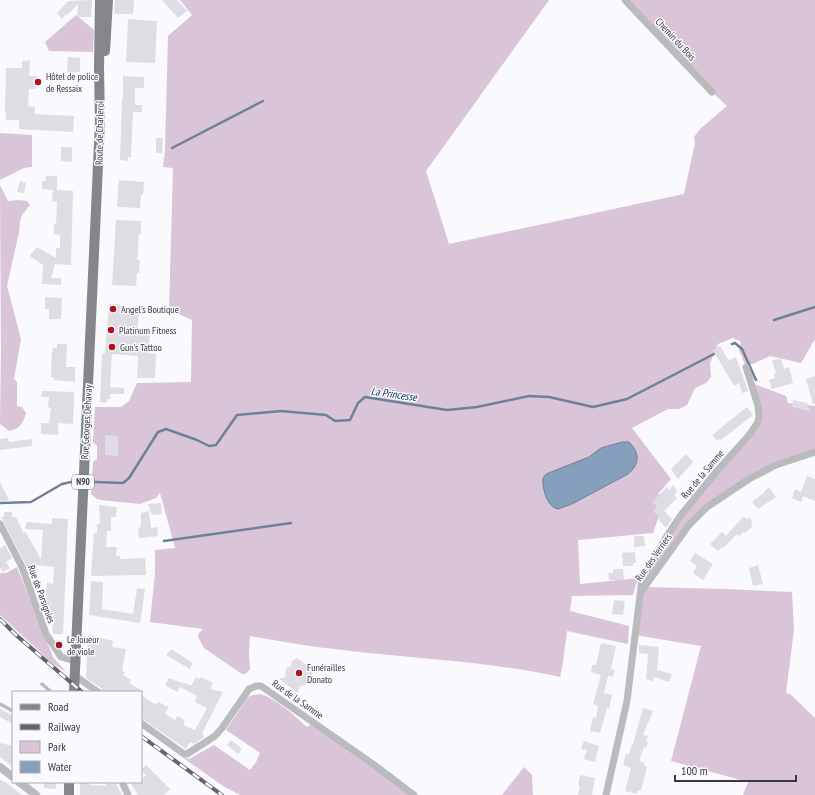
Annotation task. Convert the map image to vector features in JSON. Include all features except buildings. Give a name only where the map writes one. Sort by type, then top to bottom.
[{"type":"main road","name":"Route de Charleroi","points":[[92,289],[100,121],[100,0]]},
{"type":"main road","name":"N90","points":[[100,121],[108,0]]},
{"type":"main road","name":"Rue Georges Dehavay","points":[[74,675],[92,289]]},
{"type":"main road","name":"N90","points":[[74,675],[74,691]]},
{"type":"main road","points":[[69,783],[69,795]]},
{"type":"street","name":"Chemin du Bois","points":[[625,0],[712,92]]},
{"type":"street","name":"Rue de la Samme","points":[[641,592],[642,579],[681,515],[716,472],[750,434],[758,422],[760,416],[758,406],[746,367]]},
{"type":"street","name":"Rue des Verriers","points":[[606,795],[627,701],[641,592],[689,525],[707,507],[749,479],[776,465],[815,452]]},
{"type":"street","name":"Rue de Parsignies","points":[[0,524],[22,567],[46,634],[63,659],[75,661]]},
{"type":"street","points":[[74,675],[97,691]]},
{"type":"street","name":"Rue de la Samme","points":[[142,724],[184,754],[187,754],[215,736],[249,688],[261,686],[373,764],[414,795]]},
{"type":"street","points":[[0,767],[12,776]]},
{"type":"street","points":[[20,783],[36,795]]},
{"type":"street","points":[[122,783],[128,795]]},
{"type":"lane","points":[[42,684],[50,691]]},
{"type":"lane","points":[[0,704],[12,710]]},
{"type":"green space","points":[[180,0],[549,0],[426,171],[449,244],[684,194],[695,143],[694,137],[700,129],[727,106],[625,0],[815,0],[815,339],[801,363],[770,356],[746,367],[739,350],[741,342],[733,338],[718,344],[710,363],[711,377],[706,383],[695,388],[687,405],[679,409],[668,409],[632,428],[671,479],[658,494],[664,501],[653,533],[578,540],[580,584],[639,578],[633,595],[572,596],[570,611],[629,626],[628,644],[567,631],[560,677],[506,667],[331,649],[250,636],[250,669],[246,674],[242,674],[204,648],[198,637],[199,633],[203,629],[150,622],[155,573],[155,550],[175,548],[160,493],[156,498],[140,504],[97,499],[91,494],[93,462],[97,459],[97,446],[93,442],[95,407],[121,407],[129,401],[137,383],[191,382],[192,320],[169,310],[173,168],[163,167],[165,151],[168,36],[192,15]]},
{"type":"green space","points":[[76,15],[94,30],[93,52],[49,51],[45,42]]},
{"type":"green space","points":[[0,133],[32,135],[32,167],[24,168],[0,180]]},
{"type":"green space","points":[[0,185],[8,201],[27,201],[30,205],[22,215],[20,221],[7,286],[21,339],[14,379],[17,382],[17,406],[22,407],[26,413],[24,420],[20,425],[16,429],[9,431],[0,424]]},
{"type":"green space","points":[[751,383],[786,396],[788,403],[815,406],[815,452],[776,465],[707,507],[649,581],[642,579],[667,536],[758,422]]},
{"type":"green space","points":[[17,567],[53,657],[66,672],[52,663],[0,615],[0,573],[6,573]]},
{"type":"green space","points":[[645,587],[792,592],[794,630],[786,693],[790,694],[815,718],[815,795],[743,795],[748,782],[671,761],[701,646],[635,635]]},
{"type":"green space","points":[[261,694],[280,704],[307,727],[314,722],[410,795],[240,795],[223,786],[182,757],[189,759],[214,745],[250,770],[260,753],[226,730],[248,697]]},
{"type":"green space","points":[[524,767],[532,775],[533,795],[502,795]]},
{"type":"water","points":[[622,442],[629,442],[637,454],[635,466],[628,474],[572,504],[558,509],[551,505],[543,487],[543,478],[546,474],[589,457],[601,448]]},
{"type":"waterway","points":[[172,148],[263,101]]},
{"type":"waterway","points":[[774,320],[815,307]]},
{"type":"waterway","points":[[732,344],[735,343],[742,349],[756,380]]},
{"type":"waterway","name":"La Princesse","points":[[95,482],[123,483],[129,478],[158,432],[166,429],[209,446],[216,445],[237,415],[281,411],[326,415],[335,421],[350,420],[358,403],[365,397],[447,410],[477,407],[529,396],[549,397],[593,407],[627,399],[714,354]]},
{"type":"waterway","name":"La Princesse","points":[[0,503],[31,502],[62,484],[71,482]]},
{"type":"waterway","points":[[164,541],[291,523]]},
{"type":"railway","points":[[0,619],[16,635],[81,691]]},
{"type":"railway","points":[[142,737],[222,795]]},
{"type":"place","name":"Hôtel de police de Ressaix","points":[[38,82]]},
{"type":"place","name":"Angel's Boutique","points":[[113,309]]},
{"type":"place","name":"Platinum Fitness","points":[[111,330]]},
{"type":"place","name":"Gun's Tattoo","points":[[112,347]]},
{"type":"place","name":"Le Joueur de viole","points":[[59,645]]},
{"type":"place","name":"Funérailles Donato","points":[[299,673]]}]
